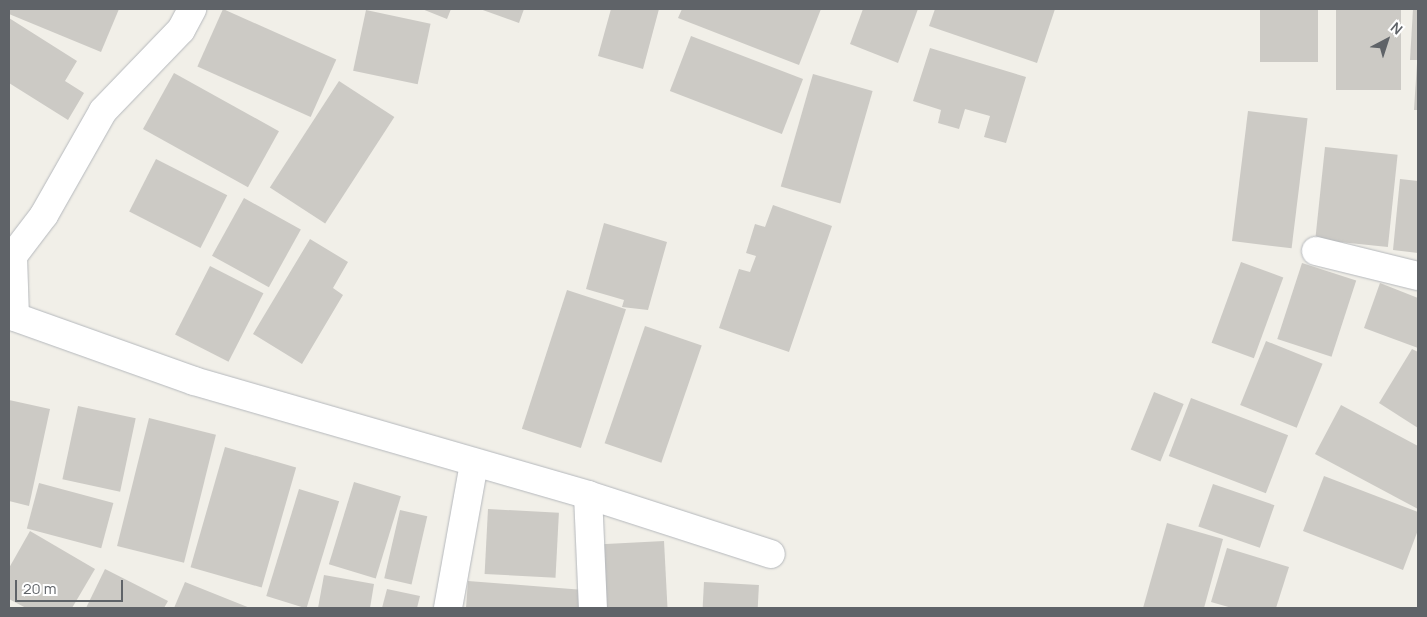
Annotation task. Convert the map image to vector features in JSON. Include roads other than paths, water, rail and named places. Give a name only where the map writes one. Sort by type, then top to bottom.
[{"type":"street","points":[[192,9],[181,30],[103,111],[44,215],[11,259],[12,316],[194,381],[588,495],[771,554]]},
{"type":"street","points":[[1316,251],[1418,276]]},
{"type":"street","points":[[448,608],[474,463]]},
{"type":"street","points":[[588,495],[593,608]]}]
